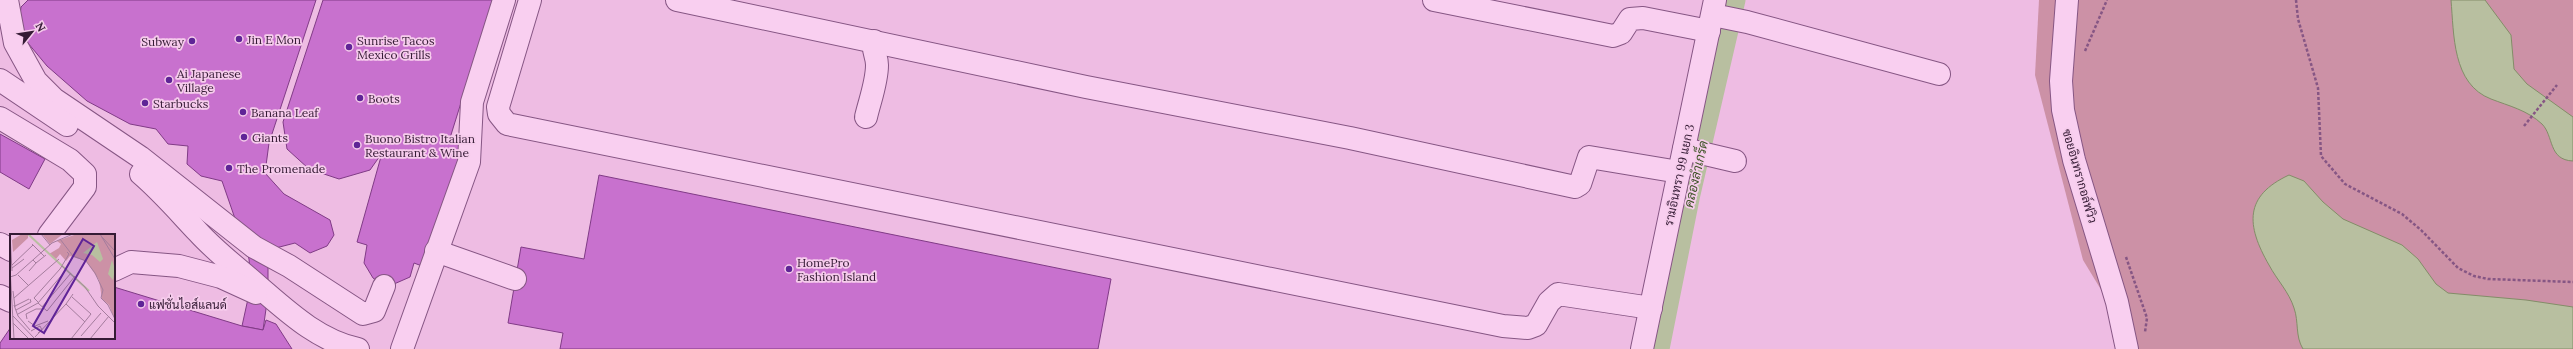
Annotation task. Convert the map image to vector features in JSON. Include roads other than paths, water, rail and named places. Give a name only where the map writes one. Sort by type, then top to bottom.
[{"type":"street","points":[[0,10],[7,0]]},
{"type":"street","points":[[7,0],[12,33],[20,54],[36,81],[70,112],[140,157],[254,248],[289,266],[363,314],[374,311],[384,286]]},
{"type":"street","points":[[402,349],[469,162],[472,102],[484,44],[504,0]]},
{"type":"street","points":[[530,0],[498,107],[499,114],[507,124],[1503,326],[1528,328],[1536,325],[1549,302],[1558,294],[1651,308]]},
{"type":"street","points":[[677,0],[1078,85],[1350,138],[1575,187],[1580,184],[1589,157],[1679,172]]},
{"type":"street","points":[[1434,0],[1613,36],[1620,33],[1630,18],[1716,16],[1747,22],[1938,74]]},
{"type":"street","name":"ซอยอินทรากอล์ฟวิว","points":[[2067,0],[2061,81],[2063,110],[2074,160],[2117,302],[2134,344]]},
{"type":"street","name":"รามอินทรา 99 แยก 3","points":[[1642,349],[1679,172],[1689,150],[1716,16]]},
{"type":"street","points":[[866,117],[876,75],[877,63],[872,48],[874,41]]},
{"type":"street","points":[[0,80],[127,162],[162,193],[199,233],[279,304],[309,328],[340,345],[358,349]]},
{"type":"street","points":[[0,118],[70,160],[85,174],[85,187],[50,234]]},
{"type":"street","points":[[1689,150],[1727,159]]},
{"type":"street","points":[[0,244],[10,249]]},
{"type":"street","points":[[436,251],[463,259],[515,279]]},
{"type":"street","points":[[115,270],[131,262],[179,266],[221,277],[279,304]]},
{"type":"street","points":[[0,296],[10,301]]},
{"type":"street","points":[[0,314],[10,316]]},
{"type":"waterway","name":"คลองลำเกร็ด","points":[[1660,349],[1691,194],[1736,0]]},
{"type":"place","name":"Jin E Mon","points":[[239,39]]},
{"type":"place","name":"Subway","points":[[192,41]]},
{"type":"place","name":"Sunrise Tacos Mexico Grills","points":[[349,47]]},
{"type":"place","name":"Ai Japanese Village","points":[[169,80]]},
{"type":"place","name":"Boots","points":[[360,98]]},
{"type":"place","name":"Starbucks","points":[[145,103]]},
{"type":"place","name":"Banana Leaf","points":[[243,112]]},
{"type":"place","name":"Giants","points":[[244,137]]},
{"type":"place","name":"Buono Bistro Italian Restaurant & Wine","points":[[357,145]]},
{"type":"place","name":"The Promenade","points":[[229,168]]},
{"type":"place","name":"HomePro Fashion Island","points":[[789,269]]},
{"type":"place","name":"แฟชั่นไอส์แลนด์","points":[[141,304]]}]
